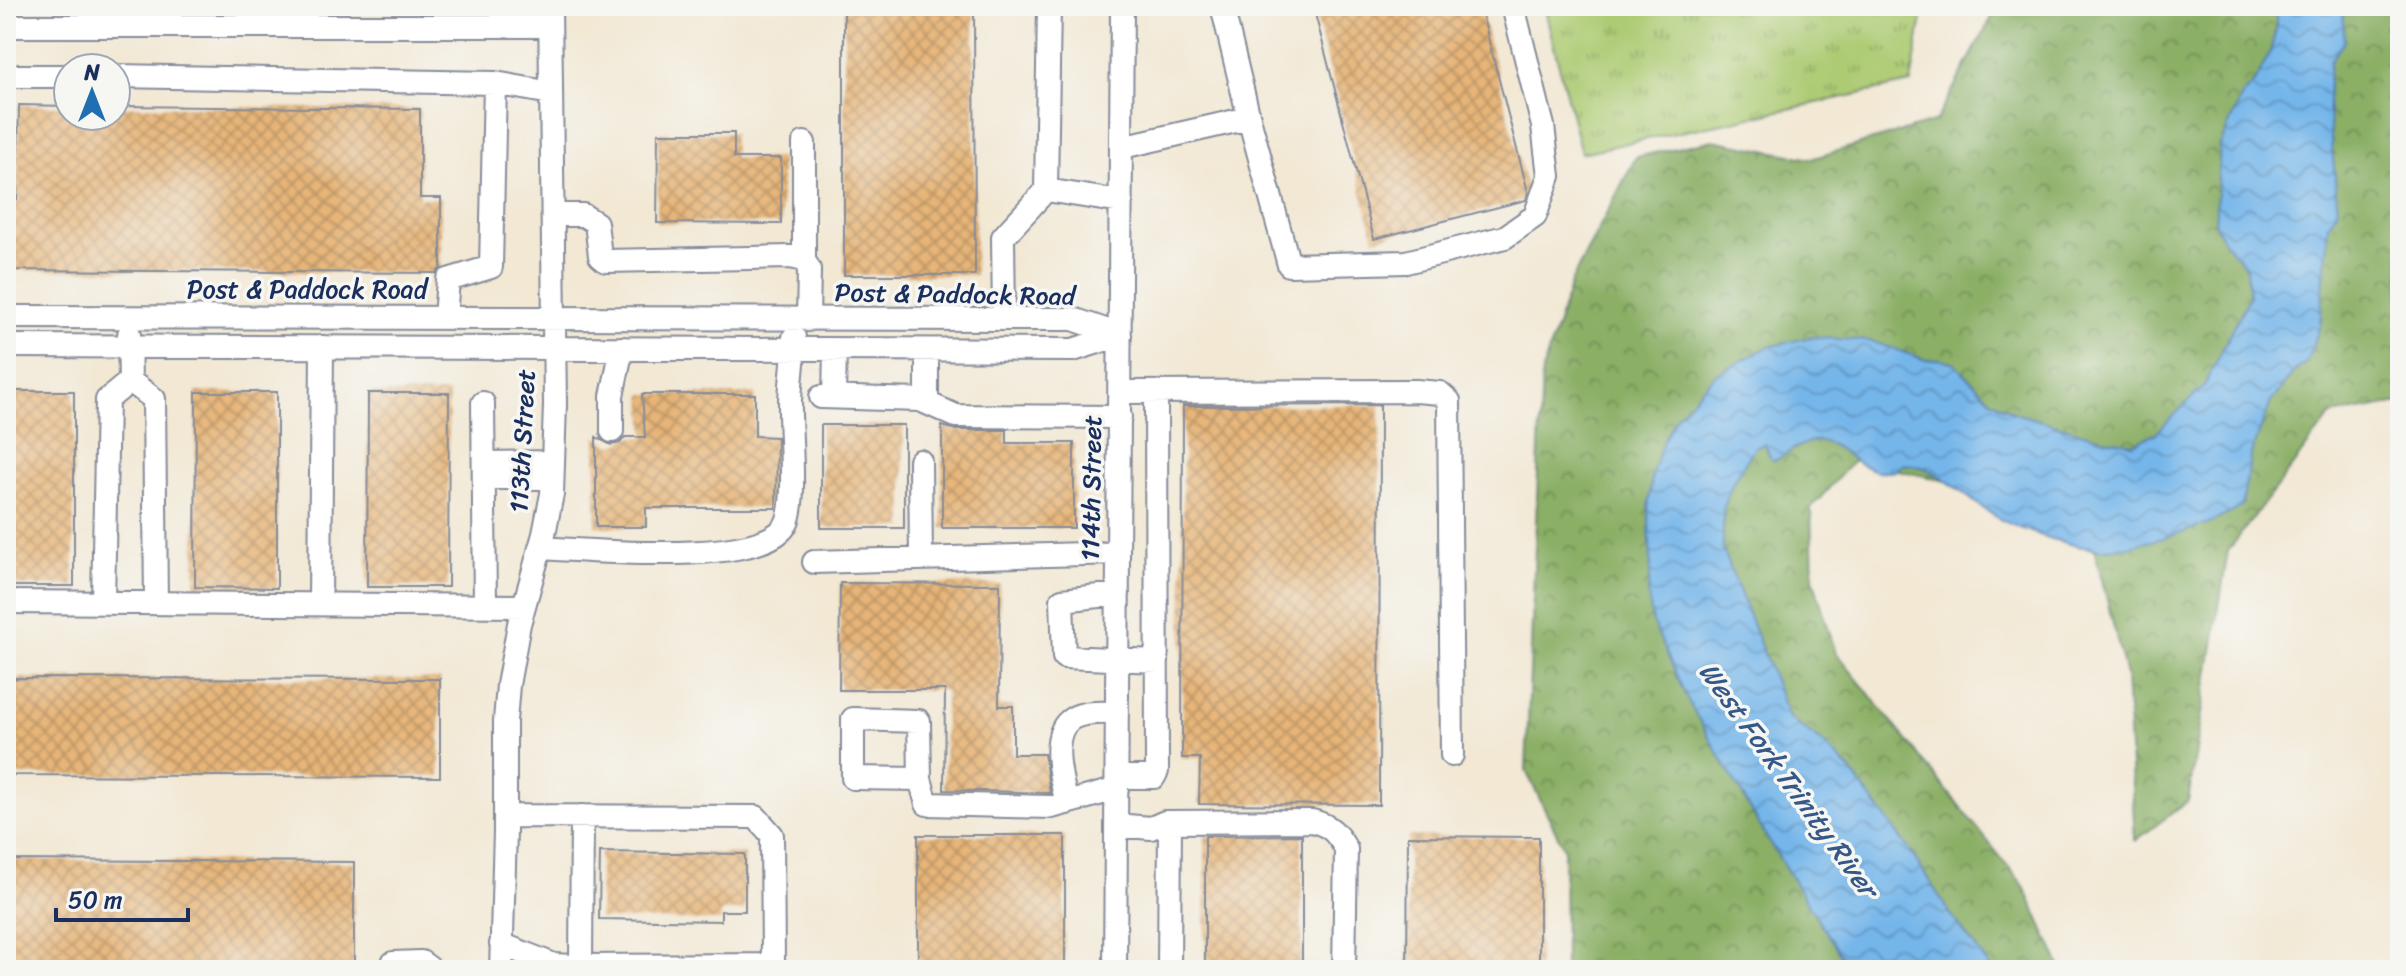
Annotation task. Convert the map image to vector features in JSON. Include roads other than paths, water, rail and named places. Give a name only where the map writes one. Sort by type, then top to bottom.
[{"type":"street","points":[[1004,319],[1003,237],[1046,190],[1049,6]]},
{"type":"street","name":"114th Street","points":[[1115,970],[1122,6]]},
{"type":"street","points":[[1222,6],[1289,265],[1406,262],[1505,237],[1535,216],[1549,176],[1543,126],[1513,6]]},
{"type":"street","points":[[6,26],[550,16]]},
{"type":"street","name":"113th Street","points":[[501,970],[508,685],[552,494],[554,316],[550,16]]},
{"type":"street","points":[[6,76],[52,76]]},
{"type":"street","points":[[132,76],[495,83],[551,93]]},
{"type":"street","points":[[445,317],[448,280],[491,267],[495,83]]},
{"type":"street","points":[[1122,147],[1249,118]]},
{"type":"street","points":[[540,548],[701,552],[739,549],[773,538],[786,525],[791,506],[789,408],[809,269],[804,260],[804,143]]},
{"type":"street","points":[[1046,190],[1121,202]]},
{"type":"street","points":[[553,215],[583,215],[596,223],[600,256],[606,261],[791,257],[804,260]]},
{"type":"street","name":"Post & Paddock Road","points":[[6,317],[1073,319],[1120,335]]},
{"type":"street","points":[[129,317],[130,381]]},
{"type":"street","name":"Post & Paddock Road","points":[[6,346],[1073,350],[1120,335]]},
{"type":"street","points":[[320,604],[322,347]]},
{"type":"street","points":[[612,431],[612,396],[622,348]]},
{"type":"street","points":[[835,350],[828,397],[920,400],[956,416],[1120,417]]},
{"type":"street","points":[[927,350],[927,403]]},
{"type":"street","points":[[103,602],[107,400],[130,381]]},
{"type":"street","points":[[130,381],[154,399],[156,603]]},
{"type":"street","points":[[1120,392],[1416,391],[1440,393],[1449,401],[1452,755]]},
{"type":"street","points":[[920,779],[927,804],[1052,807],[1117,783],[1157,775],[1156,392]]},
{"type":"street","points":[[483,403],[485,605]]},
{"type":"street","points":[[920,461],[921,559]]},
{"type":"street","points":[[484,470],[552,470]]},
{"type":"street","points":[[814,562],[1118,553]]},
{"type":"street","points":[[1118,594],[1062,600],[1064,657],[1157,661]]},
{"type":"street","points":[[6,602],[524,606]]},
{"type":"street","points":[[1067,803],[1058,757],[1063,726],[1083,714],[1117,713]]},
{"type":"street","points":[[501,944],[554,965],[585,967],[765,965],[773,960],[772,835],[756,817],[505,816]]},
{"type":"street","points":[[582,816],[585,967]]},
{"type":"street","points":[[1116,825],[1151,828],[1170,822],[1312,821],[1325,824],[1338,834],[1346,849],[1344,970]]},
{"type":"street","points":[[1169,970],[1170,822]]},
{"type":"street","points":[[388,970],[393,963],[421,962],[432,970]]},
{"type":"water","name":"West Fork Trinity River","points":[[2276,6],[2343,6],[2344,42],[2330,61],[2328,103],[2338,210],[2328,225],[2320,326],[2307,362],[2294,372],[2271,402],[2251,454],[2242,505],[2214,521],[2172,535],[2130,546],[2097,549],[2061,542],[2007,522],[1927,469],[1903,464],[1895,471],[1881,472],[1820,441],[1805,443],[1776,460],[1771,460],[1765,444],[1755,447],[1732,484],[1723,510],[1723,549],[1789,718],[1823,743],[1850,770],[1992,970],[1850,970],[1771,845],[1687,699],[1653,623],[1648,596],[1651,562],[1648,508],[1653,470],[1663,441],[1676,416],[1716,374],[1768,347],[1810,337],[1871,341],[1926,360],[1953,362],[1991,400],[2015,413],[2105,439],[2133,444],[2155,434],[2204,386],[2249,297],[2247,268],[2215,225],[2220,145],[2243,94],[2257,79],[2270,52],[2276,29]]}]
